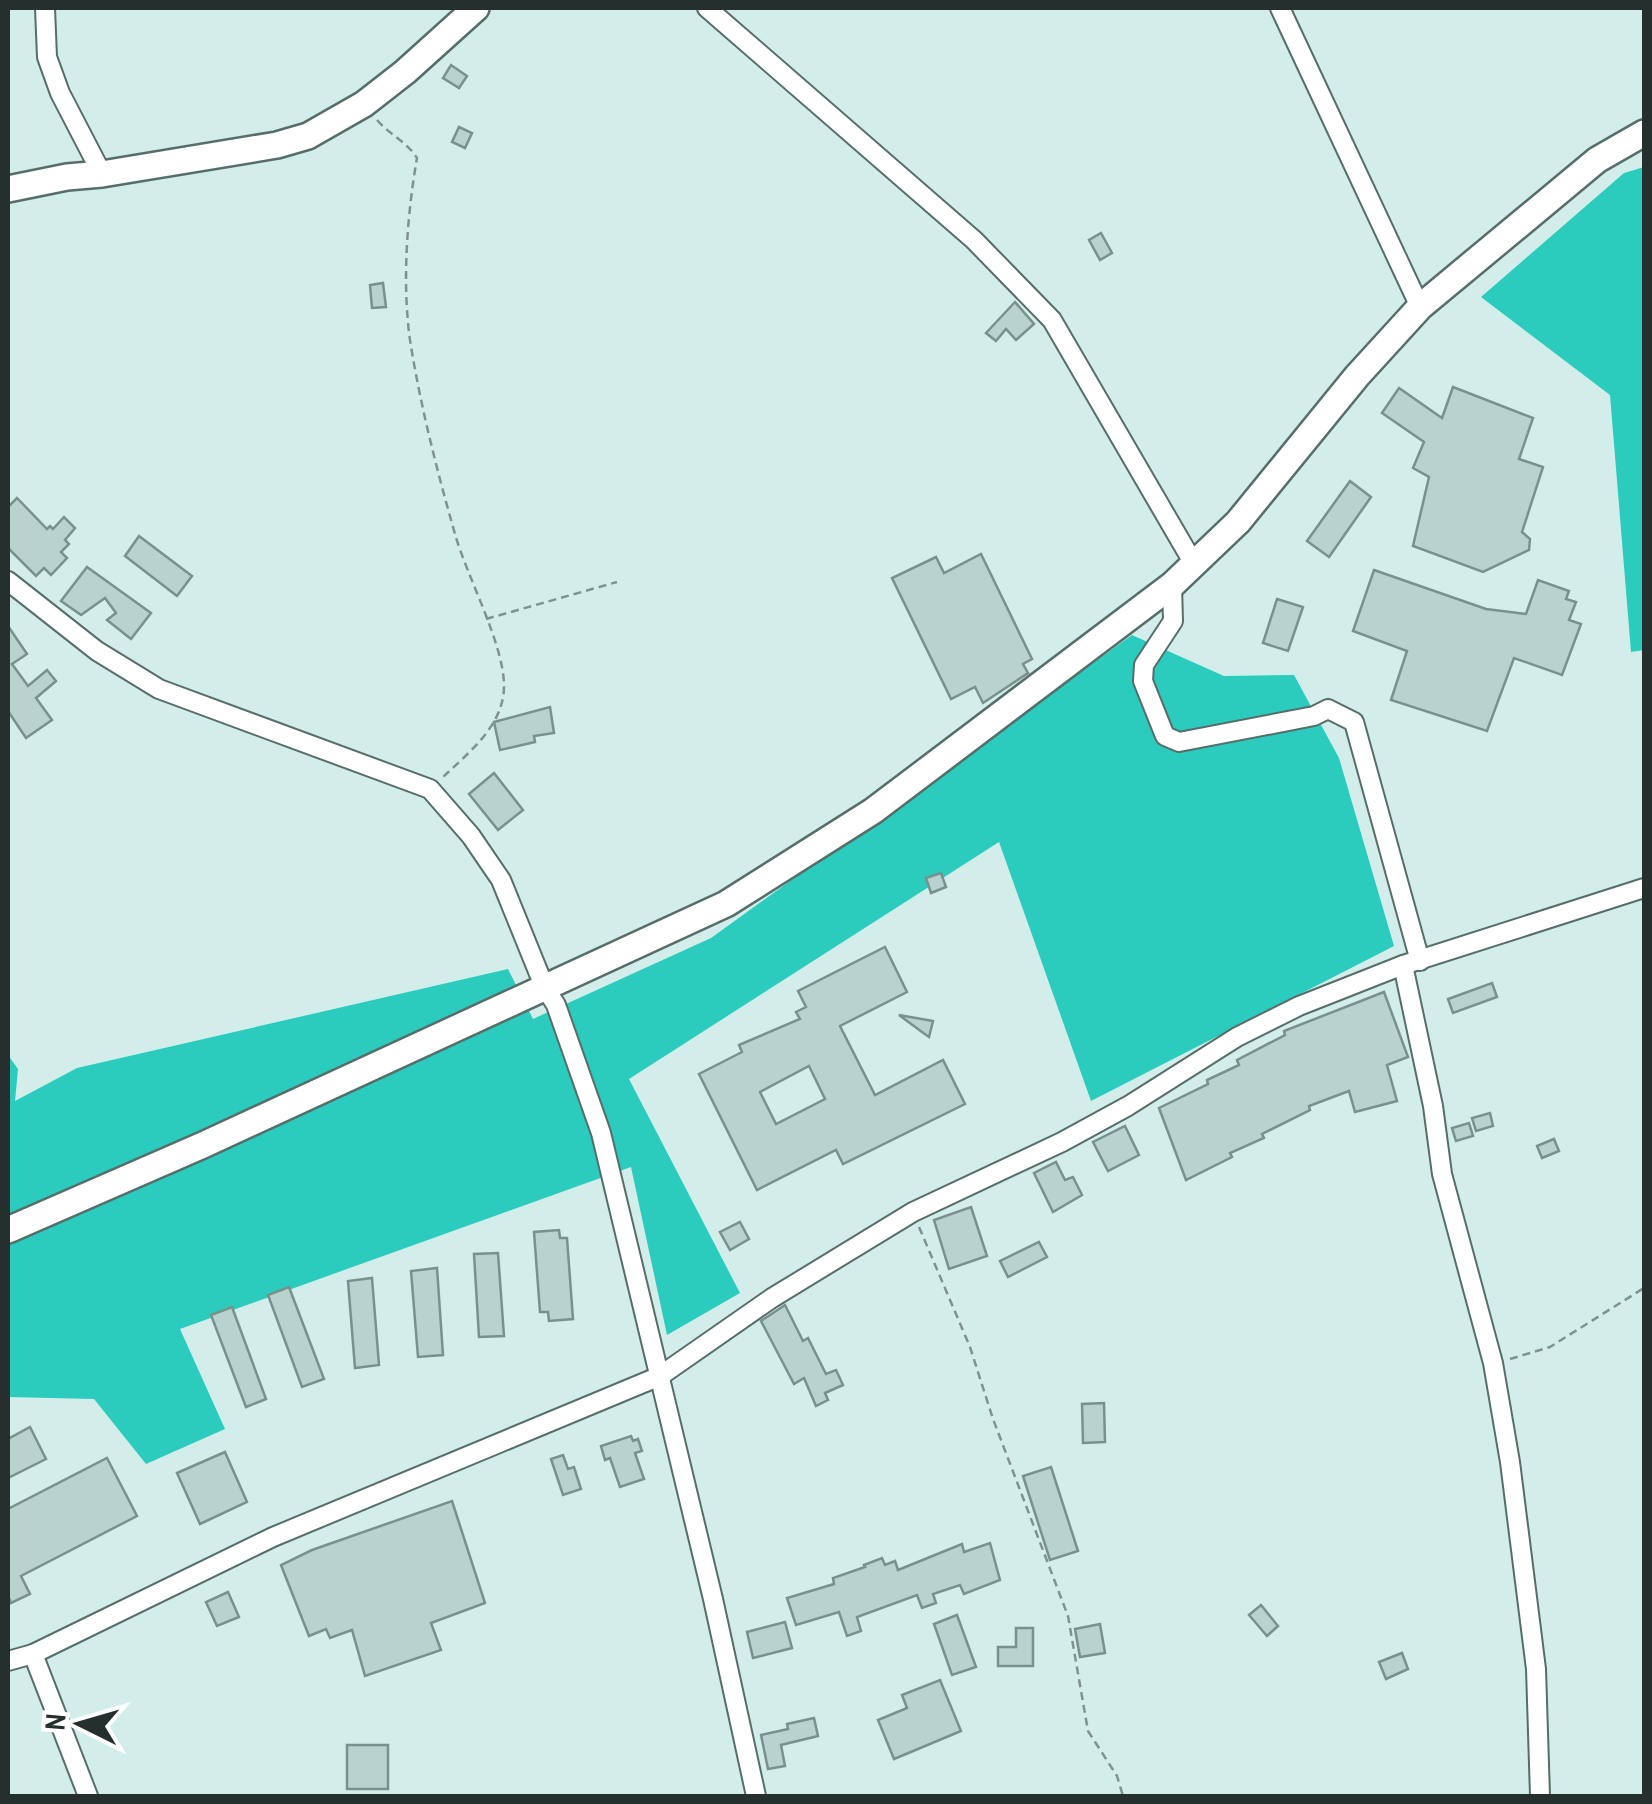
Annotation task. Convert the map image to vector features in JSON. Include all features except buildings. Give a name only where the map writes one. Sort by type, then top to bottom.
[{"type":"street","points":[[45,8],[47,57],[60,92],[102,174]]},
{"type":"street","points":[[8,189],[308,136],[364,104],[476,8]]},
{"type":"street","points":[[706,8],[974,240],[1052,320],[1194,564]]},
{"type":"street","points":[[1280,8],[1420,306]]},
{"type":"street","points":[[8,1230],[203,1145],[726,904],[872,811],[1172,584],[1238,522],[1357,376],[1420,306],[1597,160],[1644,133]]},
{"type":"street","points":[[8,581],[97,651],[159,690],[430,789],[471,836],[501,880],[544,986],[556,1005],[601,1133],[756,1796]]},
{"type":"street","points":[[1172,584],[1173,621],[1144,666],[1143,681],[1165,736],[1179,742],[1314,716],[1328,709],[1354,722],[1411,963],[1442,1174],[1493,1363],[1524,1559],[1536,1670],[1540,1796]]},
{"type":"street","points":[[8,1661],[33,1654],[273,1537],[660,1376],[772,1298],[913,1212],[1094,1124],[1237,1037],[1299,1006],[1411,963],[1644,888]]},
{"type":"street","points":[[33,1654],[88,1796]]},
{"type":"path","points":[[364,104],[391,136],[410,147],[417,158],[408,251],[410,338],[455,534],[500,656],[504,688],[498,712],[485,737],[430,789]]},
{"type":"path","points":[[485,620],[617,582]]},
{"type":"path","points":[[913,1212],[970,1346],[992,1419],[1068,1616],[1088,1731],[1117,1776],[1123,1796]]},
{"type":"path","points":[[1493,1363],[1550,1348],[1644,1288]]},
{"type":"shaded area","points":[[1644,167],[1644,650],[1631,652],[1610,395],[1481,297],[1624,173]]},
{"type":"shaded area","points":[[1132,635],[1224,676],[1294,675],[1339,758],[1394,946],[1091,1101],[999,842],[629,1079],[740,1293],[667,1335],[631,1167],[180,1329],[225,1429],[146,1464],[94,1399],[8,1397],[8,1055],[18,1069],[15,1101],[77,1068],[508,969],[533,1019],[711,938]]}]
